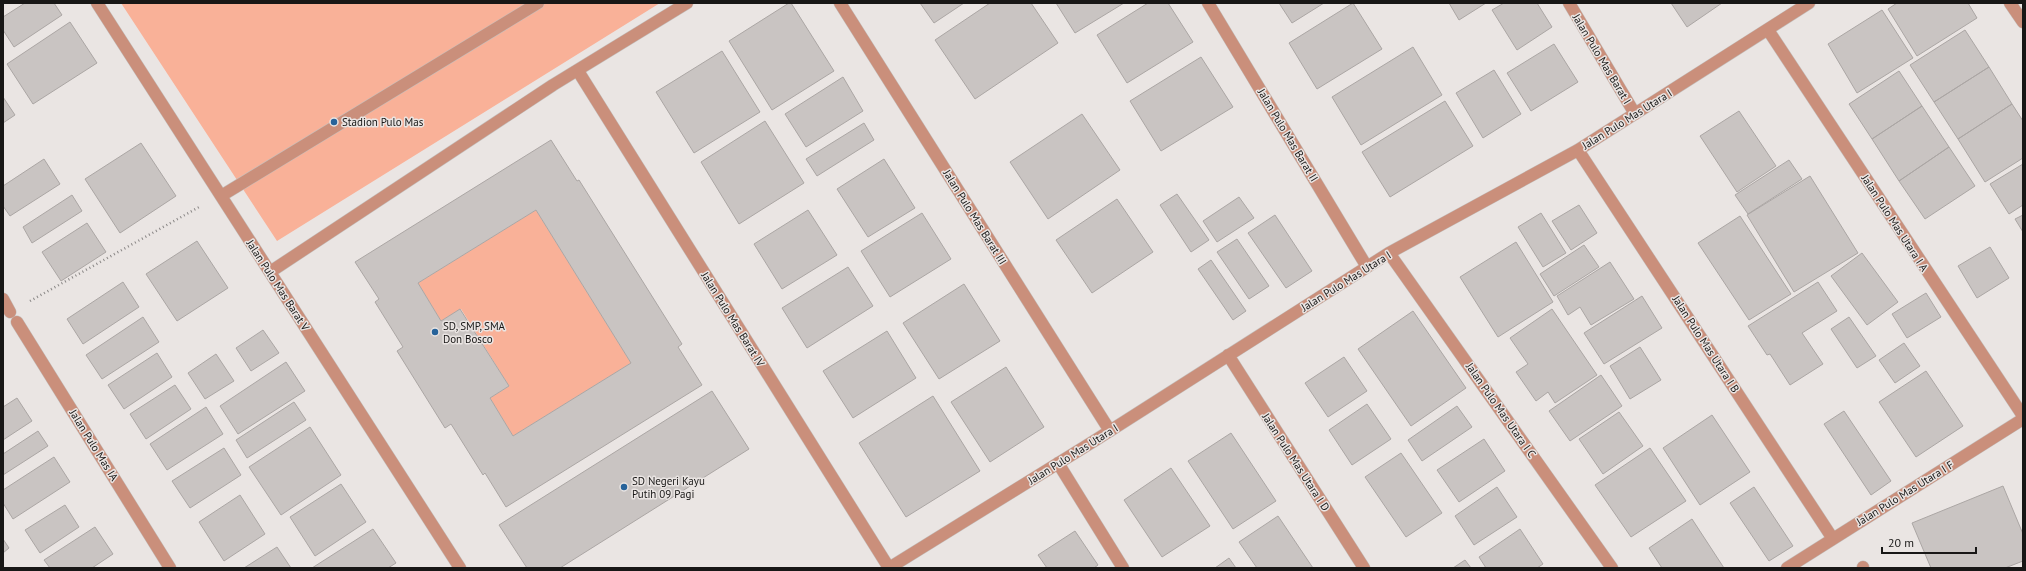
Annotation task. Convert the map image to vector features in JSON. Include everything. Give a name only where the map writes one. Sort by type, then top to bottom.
[{"type":"street","name":"Jalan Pulo Mas Barat V","points":[[97,3],[460,568]]},
{"type":"street","points":[[220,196],[538,3]]},
{"type":"street","points":[[270,272],[553,85],[687,3]]},
{"type":"street","name":"Jalan Pulo Mas Barat III","points":[[840,3],[1110,431]]},
{"type":"street","name":"Jalan Pulo Mas Barat II","points":[[1208,3],[1368,267]]},
{"type":"street","name":"Jalan Pulo Mas Barat I","points":[[1569,3],[1635,114]]},
{"type":"street","name":"Jalan Pulo Mas Utara I","points":[[889,568],[1110,431],[1389,253],[1578,150],[1809,3]]},
{"type":"street","points":[[2010,3],[2023,22]]},
{"type":"street","name":"Jalan Pulo Mas Utara I A","points":[[1768,30],[2023,418]]},
{"type":"street","name":"Jalan Pulo Mas Barat IV","points":[[578,71],[889,568]]},
{"type":"street","name":"Jalan Pulo Mas Utara I B","points":[[1578,150],[1833,539]]},
{"type":"street","name":"Jalan Pulo Mas Utara I C","points":[[1389,253],[1612,568]]},
{"type":"street","name":"Jalan Pulo Mas IA","points":[[3,299],[170,568]]},
{"type":"street","name":"Jalan Pulo Mas Utara I D","points":[[1228,355],[1364,568]]},
{"type":"street","name":"Jalan Pulo Mas Utara I F","points":[[1787,568],[2023,418]]},
{"type":"street","points":[[1058,463],[1123,568]]},
{"type":"path","points":[[14,317],[220,196]]},
{"type":"shaded area","name":"Stadion Pulo Mas","points":[[121,3],[660,3],[277,241]]},
{"type":"shaded area","points":[[536,210],[631,363],[513,436],[490,398],[509,386],[461,309],[441,321],[418,283]]},
{"type":"building","points":[[25,3],[54,3],[62,15],[14,47],[3,30],[3,17]]},
{"type":"building","points":[[791,3],[834,71],[772,110],[729,41]]},
{"type":"building","points":[[920,3],[964,3],[934,23]]},
{"type":"building","points":[[990,3],[1031,3],[1058,43],[975,99],[935,40]]},
{"type":"building","points":[[1056,3],[1124,3],[1075,33]]},
{"type":"building","points":[[1148,3],[1168,3],[1193,42],[1127,83],[1097,35]]},
{"type":"building","points":[[1279,3],[1324,3],[1292,23]]},
{"type":"building","points":[[1353,3],[1382,49],[1317,89],[1289,43]]},
{"type":"building","points":[[1449,3],[1486,3],[1459,20]]},
{"type":"building","points":[[1504,3],[1537,3],[1552,27],[1517,50],[1492,10]]},
{"type":"building","points":[[1671,3],[1722,3],[1687,27]]},
{"type":"building","points":[[1897,3],[1968,3],[1977,18],[1917,56],[1888,9]]},
{"type":"building","points":[[1882,10],[1913,58],[1857,93],[1828,44]]},
{"type":"building","points":[[70,22],[97,63],[33,104],[7,64]]},
{"type":"building","points":[[1965,30],[1989,67],[1934,102],[1910,65]]},
{"type":"building","points":[[1554,44],[1578,82],[1531,111],[1507,73]]},
{"type":"building","points":[[1413,47],[1442,95],[1361,145],[1332,97]]},
{"type":"building","points":[[722,51],[760,112],[694,153],[656,92]]},
{"type":"building","points":[[1201,57],[1233,107],[1161,151],[1130,101]]},
{"type":"building","points":[[1989,67],[2012,104],[1958,139],[1934,102]]},
{"type":"building","points":[[1494,70],[1521,114],[1483,138],[1456,93]]},
{"type":"building","points":[[1899,71],[1922,106],[1872,139],[1849,104]]},
{"type":"building","points":[[843,77],[863,111],[806,147],[785,114]]},
{"type":"building","points":[[3,97],[15,115],[3,123]]},
{"type":"building","points":[[1445,101],[1473,146],[1390,197],[1362,152]]},
{"type":"building","points":[[2012,104],[2023,121],[2023,158],[1985,182],[1958,139]]},
{"type":"building","points":[[1922,106],[1949,147],[1899,181],[1872,139]]},
{"type":"building","points":[[1739,111],[1776,166],[1737,192],[1700,136]]},
{"type":"building","points":[[1082,114],[1120,170],[1048,219],[1010,162]]},
{"type":"building","points":[[765,121],[804,183],[739,224],[701,162]]},
{"type":"building","points":[[864,123],[874,140],[817,176],[806,159]]},
{"type":"building","name":"SD, SMP, SMA Don Bosco","points":[[551,140],[577,181],[579,180],[682,344],[678,347],[702,385],[506,507],[485,473],[483,475],[451,424],[445,428],[397,351],[403,347],[375,302],[379,299],[355,262]],"holes":[[[536,210],[631,363],[513,436],[490,398],[509,386],[460,309],[441,321],[418,283]]]},
{"type":"building","points":[[141,143],[176,196],[120,233],[85,179]]},
{"type":"building","points":[[1949,147],[1975,186],[1925,219],[1899,181]]},
{"type":"building","points":[[44,159],[60,184],[10,216],[3,206],[3,186]]},
{"type":"building","points":[[884,159],[915,208],[868,237],[837,189]]},
{"type":"building","points":[[1789,160],[1802,179],[1748,214],[1735,195]]},
{"type":"building","points":[[2023,164],[2023,205],[2009,214],[1990,184]]},
{"type":"building","points":[[1810,176],[1858,253],[1794,292],[1747,215]]},
{"type":"building","points":[[1177,194],[1209,240],[1191,252],[1160,205]]},
{"type":"building","points":[[72,195],[82,211],[32,243],[23,227]]},
{"type":"building","points":[[1239,197],[1254,218],[1217,242],[1203,221]]},
{"type":"building","points":[[1117,199],[1153,252],[1092,293],[1056,240]]},
{"type":"building","points":[[1579,205],[1597,233],[1571,250],[1552,221]]},
{"type":"building","points":[[808,210],[837,255],[782,289],[754,244]]},
{"type":"building","points":[[922,213],[951,259],[890,297],[861,251]]},
{"type":"building","points":[[1541,213],[1566,253],[1543,267],[1518,227]]},
{"type":"building","points":[[1275,215],[1312,271],[1286,288],[1248,233]]},
{"type":"building","points":[[2023,215],[2023,232],[2015,219]]},
{"type":"building","points":[[1740,216],[1791,294],[1749,320],[1698,243]]},
{"type":"building","points":[[87,223],[106,252],[61,281],[42,252]]},
{"type":"building","points":[[1237,239],[1269,286],[1249,299],[1217,252]]},
{"type":"building","points":[[197,241],[228,288],[177,321],[146,274]]},
{"type":"building","points":[[1516,242],[1553,302],[1498,337],[1460,277]]},
{"type":"building","points":[[1584,245],[1599,267],[1554,296],[1540,274]]},
{"type":"building","points":[[1990,247],[2009,278],[1977,298],[1958,266]]},
{"type":"building","points":[[1862,253],[1898,302],[1867,325],[1831,276]]},
{"type":"building","points":[[1211,260],[1246,311],[1233,320],[1198,269]]},
{"type":"building","points":[[1610,262],[1634,299],[1591,325],[1580,307],[1568,315],[1557,296]]},
{"type":"building","points":[[848,267],[873,306],[807,348],[782,308]]},
{"type":"building","points":[[123,282],[139,307],[83,344],[67,319]]},
{"type":"building","points":[[1818,282],[1837,311],[1802,333],[1823,364],[1790,385],[1770,354],[1767,355],[1748,326]]},
{"type":"building","points":[[964,284],[1000,341],[939,379],[903,323]]},
{"type":"building","points":[[1926,293],[1941,317],[1907,338],[1892,314]]},
{"type":"building","points":[[1642,296],[1662,328],[1604,364],[1584,333]]},
{"type":"building","points":[[1552,309],[1597,375],[1555,403],[1548,392],[1536,401],[1516,372],[1528,364],[1510,338]]},
{"type":"building","points":[[1413,311],[1466,388],[1411,426],[1358,349]]},
{"type":"building","points":[[143,317],[159,342],[102,379],[86,355]]},
{"type":"building","points":[[1849,317],[1876,356],[1857,368],[1831,329]]},
{"type":"building","points":[[263,330],[279,353],[251,371],[236,348]]},
{"type":"building","points":[[887,331],[916,378],[853,418],[823,371]]},
{"type":"building","points":[[1904,343],[1920,366],[1895,383],[1879,360]]},
{"type":"building","points":[[1640,347],[1661,380],[1630,399],[1610,366]]},
{"type":"building","points":[[157,353],[172,377],[124,409],[108,385]]},
{"type":"building","points":[[216,354],[234,381],[205,399],[188,373]]},
{"type":"building","points":[[1344,357],[1367,391],[1328,417],[1305,383]]},
{"type":"building","points":[[286,362],[305,391],[238,434],[220,406]]},
{"type":"building","points":[[1006,367],[1044,427],[990,462],[951,402]]},
{"type":"building","points":[[1926,371],[1963,426],[1916,457],[1879,402]]},
{"type":"building","points":[[1601,375],[1622,406],[1570,441],[1549,411]]},
{"type":"building","points":[[175,385],[191,409],[146,439],[130,414]]},
{"type":"building","name":"SD Negeri Kayu Putih 09 Pagi","points":[[712,391],[749,449],[560,568],[527,568],[499,525]]},
{"type":"building","points":[[933,396],[980,471],[906,517],[859,443]]},
{"type":"building","points":[[17,398],[32,421],[3,440],[3,407]]},
{"type":"building","points":[[294,402],[306,420],[247,458],[236,440]]},
{"type":"building","points":[[1367,404],[1391,439],[1352,465],[1329,430]]},
{"type":"building","points":[[1457,406],[1472,427],[1422,461],[1408,440]]},
{"type":"building","points":[[206,407],[223,434],[167,470],[150,444]]},
{"type":"building","points":[[1844,411],[1891,481],[1871,495],[1824,424]]},
{"type":"building","points":[[1619,412],[1643,446],[1603,474],[1579,439]]},
{"type":"building","points":[[1712,415],[1750,472],[1700,505],[1663,448]]},
{"type":"building","points":[[310,427],[341,475],[281,515],[249,467]]},
{"type":"building","points":[[38,431],[48,446],[3,475],[3,454]]},
{"type":"building","points":[[1231,433],[1276,501],[1233,529],[1188,461]]},
{"type":"building","points":[[1484,439],[1505,471],[1459,502],[1437,470]]},
{"type":"building","points":[[224,448],[241,475],[190,508],[172,481]]},
{"type":"building","points":[[1650,448],[1686,501],[1631,537],[1595,485]]},
{"type":"building","points":[[1401,453],[1442,513],[1406,537],[1365,477]]},
{"type":"building","points":[[54,457],[70,482],[13,519],[3,503],[3,490]]},
{"type":"building","points":[[1171,468],[1210,526],[1162,557],[1124,500]]},
{"type":"building","points":[[341,484],[366,522],[315,556],[290,517]]},
{"type":"building","points":[[2003,486],[2023,534],[2023,561],[2005,568],[1931,568],[1912,523]]},
{"type":"building","points":[[1497,487],[1517,517],[1474,545],[1455,516]]},
{"type":"building","points":[[1754,487],[1793,546],[1769,561],[1730,503]]},
{"type":"building","points":[[240,495],[265,534],[224,561],[199,522]]},
{"type":"building","points":[[65,505],[79,527],[40,553],[25,530]]},
{"type":"building","points":[[1278,516],[1313,568],[1257,568],[1239,542]]},
{"type":"building","points":[[1692,519],[1724,568],[1662,568],[1649,548]]},
{"type":"building","points":[[95,527],[113,554],[92,568],[50,568],[44,560]]},
{"type":"building","points":[[373,529],[396,563],[388,568],[312,568]]},
{"type":"building","points":[[1520,529],[1543,564],[1537,568],[1486,568],[1479,557]]},
{"type":"building","points":[[1075,531],[1098,565],[1094,568],[1047,568],[1038,555]]},
{"type":"building","points":[[3,539],[9,548],[3,553]]},
{"type":"building","points":[[277,547],[291,568],[244,568]]},
{"type":"building","points":[[1229,558],[1236,568],[1215,568]]},
{"type":"building","points":[[1465,560],[1471,568],[1453,568]]},
{"type":"place","name":"Stadion Pulo Mas","points":[[334,122]]},
{"type":"place","name":"SD, SMP, SMA Don Bosco","points":[[435,332]]},
{"type":"place","name":"SD Negeri Kayu Putih 09 Pagi","points":[[624,487]]}]
